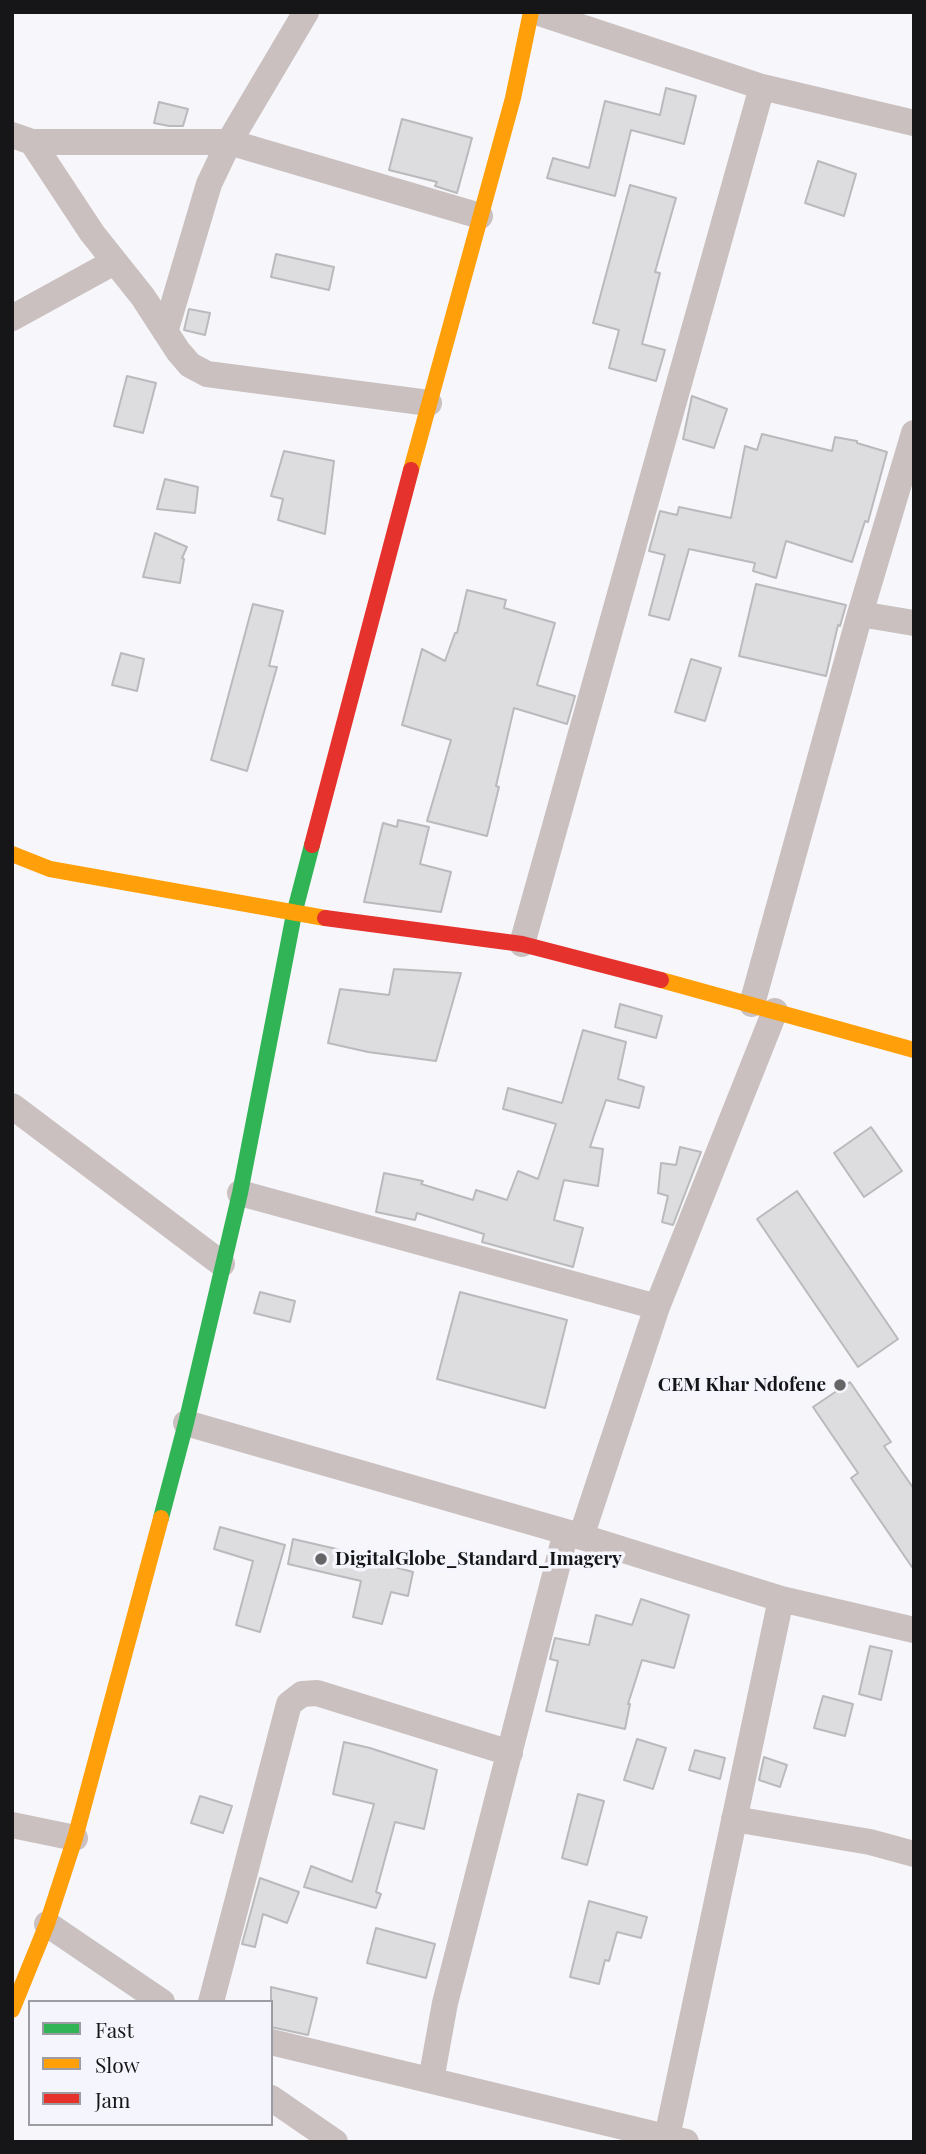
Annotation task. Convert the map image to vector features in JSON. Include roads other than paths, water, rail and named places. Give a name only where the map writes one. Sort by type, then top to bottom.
[{"type":"street","points":[[166,329],[209,184],[229,142],[306,12]]},
{"type":"street","points":[[12,2010],[47,1924],[75,1839],[186,1423],[240,1193],[294,914],[513,98],[533,12],[762,87],[914,123]]},
{"type":"street","points":[[522,944],[762,87]]},
{"type":"street","points":[[22,138],[229,142],[480,216]]},
{"type":"street","points":[[22,138],[143,297],[190,365],[207,374],[429,403]]},
{"type":"street","points":[[12,318],[114,262]]},
{"type":"street","points":[[430,2080],[445,2003],[510,1753],[574,1534],[764,1007],[860,614],[914,433]]},
{"type":"street","points":[[860,614],[914,624]]},
{"type":"street","points":[[12,854],[50,869],[294,914],[522,944],[764,1007],[914,1050]]},
{"type":"street","points":[[12,1106],[222,1264]]},
{"type":"street","points":[[240,1193],[657,1307]]},
{"type":"street","points":[[186,1423],[574,1534],[780,1599],[914,1630]]},
{"type":"street","points":[[273,2042],[676,2140],[734,1819],[780,1599]]},
{"type":"street","points":[[212,2000],[289,1704],[302,1694],[317,1693],[510,1753]]},
{"type":"street","points":[[734,1819],[870,1842],[914,1854]]},
{"type":"street","points":[[12,1825],[75,1839]]},
{"type":"street","points":[[47,1924],[159,2000]]},
{"type":"street","points":[[273,2099],[335,2142]]},
{"type":"place","name":"CEM Khar Ndofene","points":[[840,1385]]},
{"type":"place","name":"DigitalGlobe_Standard_Imagery","points":[[321,1559]]}]
